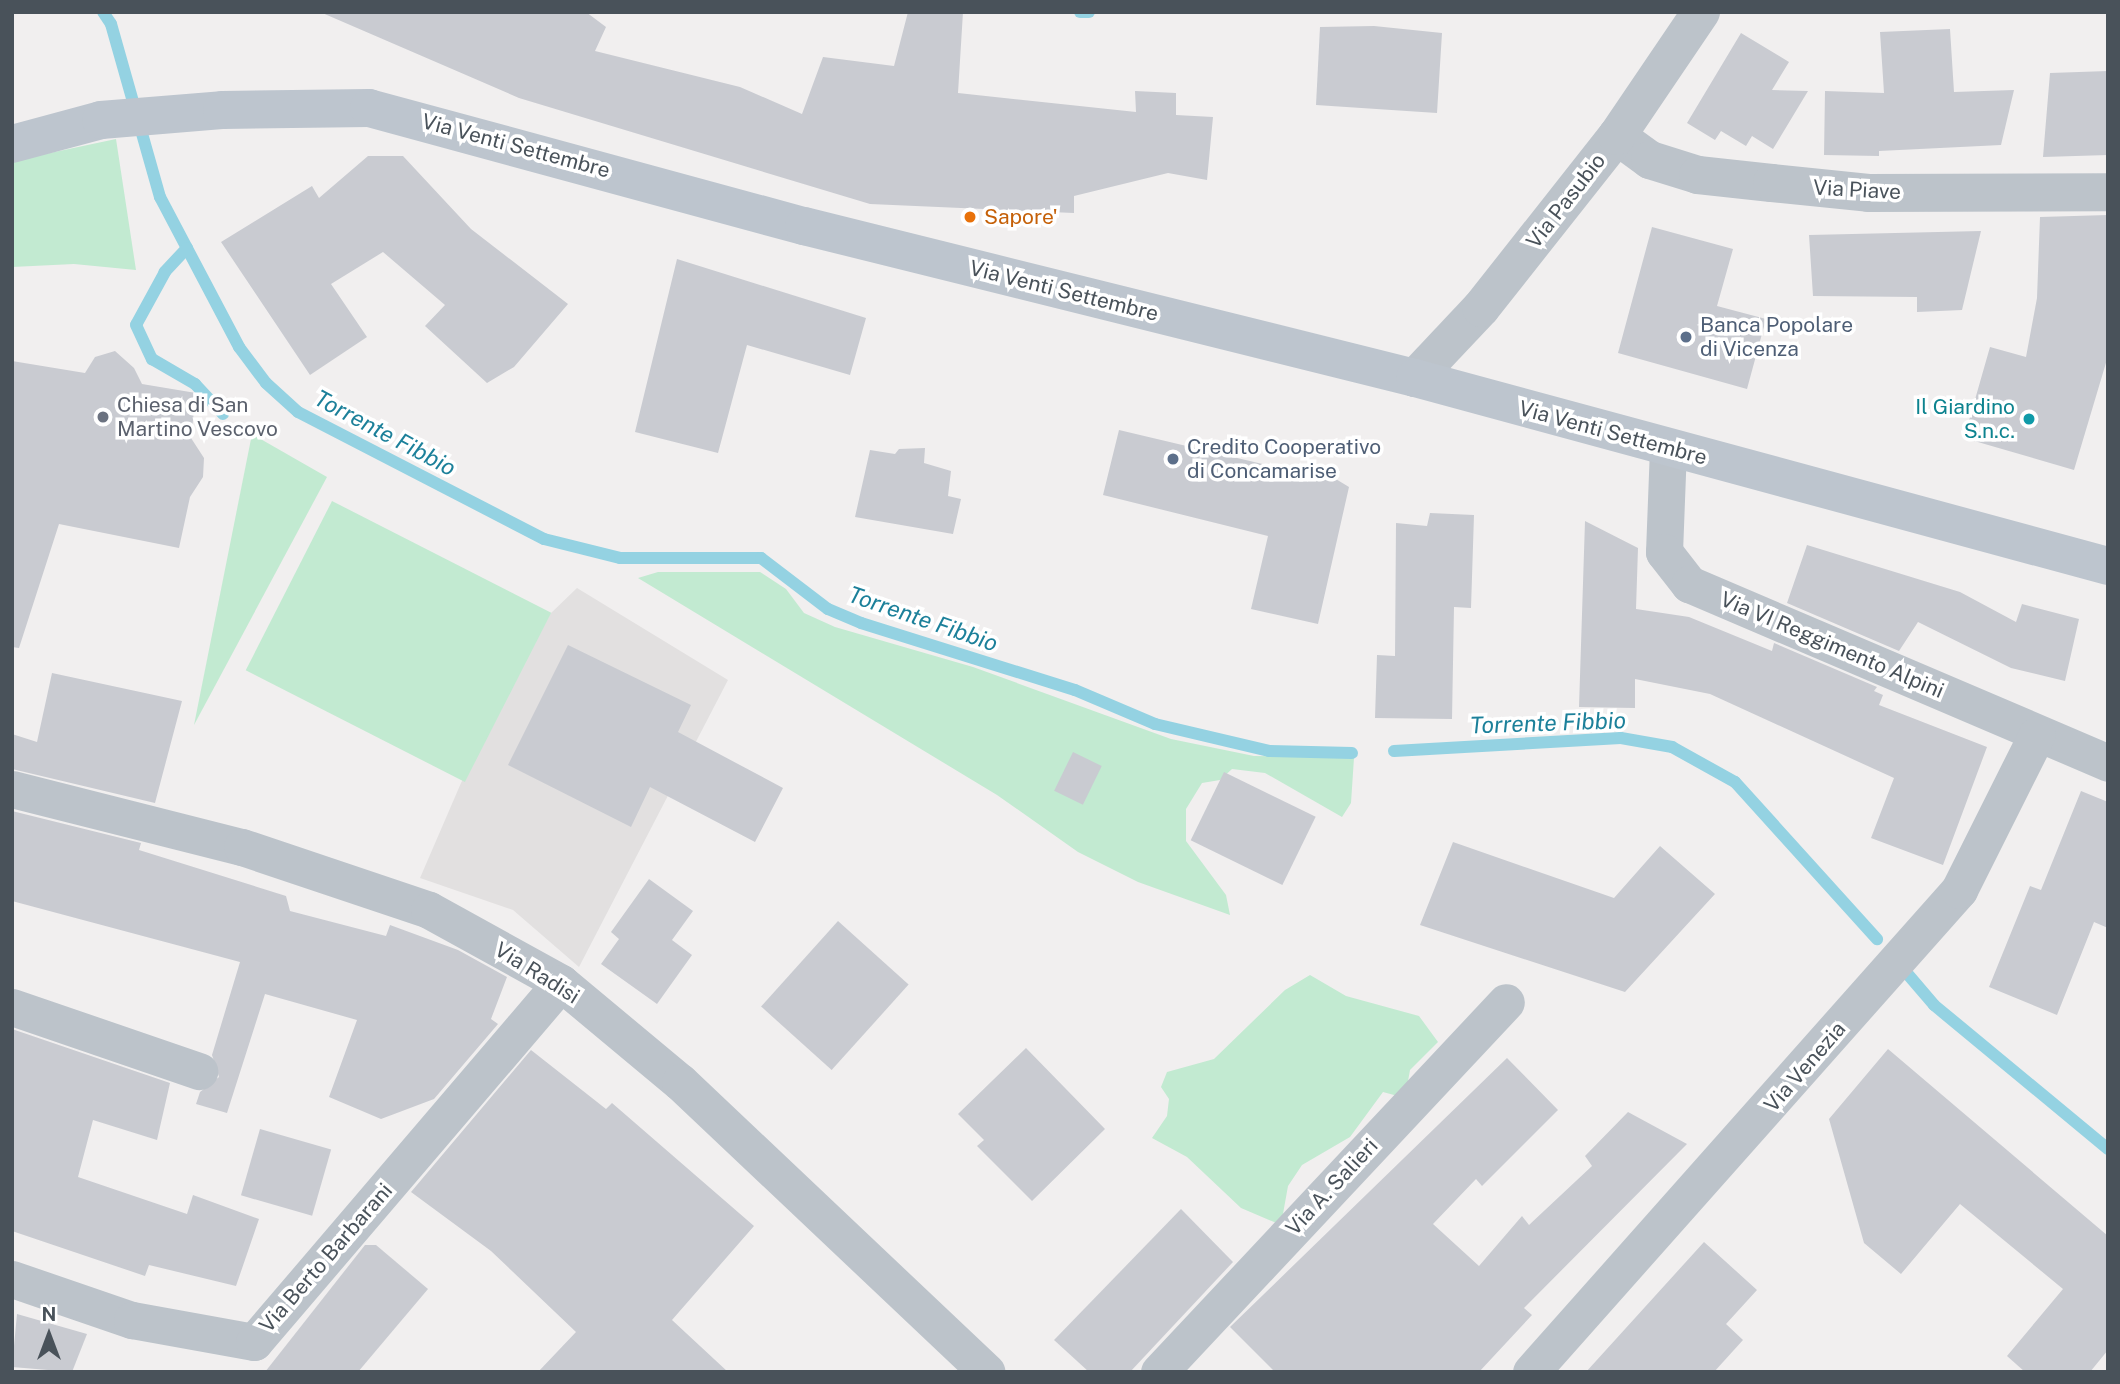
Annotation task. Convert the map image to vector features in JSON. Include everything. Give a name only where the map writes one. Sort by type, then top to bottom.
[{"type":"main road","name":"Via Venti Settembre","points":[[12,144],[101,120],[222,110],[369,108],[804,226],[1415,378],[2108,566]]},
{"type":"street","name":"Via Pasubio","points":[[1415,378],[1481,307],[1617,136],[1701,12]]},
{"type":"street","name":"Via Piave","points":[[1617,136],[1650,160],[1735,179],[1868,193],[2108,192]]},
{"type":"street","name":"Via VI Reggimento Alpini","points":[[1668,448],[1664,552],[1689,584],[2108,763]]},
{"type":"street","name":"Via Venezia","points":[[1531,1372],[1959,890],[2037,734]]},
{"type":"street","name":"Via Radisi","points":[[12,789],[242,847],[429,909],[561,982],[680,1082],[987,1372]]},
{"type":"street","name":"Via Berto Barbarani","points":[[12,1279],[132,1320],[254,1342],[561,982]]},
{"type":"street","name":"Via A. Salieri","points":[[1159,1372],[1506,1002]]},
{"type":"street","points":[[12,1007],[199,1071]]},
{"type":"shaded area","points":[[577,588],[728,680],[579,967],[513,910],[420,878],[461,783],[550,614]]},
{"type":"green space","points":[[116,139],[136,270],[74,264],[12,267],[12,161]]},
{"type":"green space","points":[[252,434],[327,477],[194,725]]},
{"type":"green space","points":[[332,501],[551,613],[465,782],[246,670]]},
{"type":"green space","points":[[658,572],[760,572],[786,589],[804,613],[835,627],[973,667],[1171,739],[1254,756],[1354,758],[1351,803],[1342,817],[1265,773],[1232,769],[1220,780],[1202,783],[1186,809],[1186,841],[1226,895],[1230,915],[1138,882],[1078,852],[997,795],[638,578]]},
{"type":"green space","points":[[1310,975],[1346,996],[1419,1016],[1438,1042],[1410,1070],[1405,1098],[1383,1092],[1350,1137],[1302,1165],[1288,1186],[1281,1225],[1241,1208],[1187,1157],[1152,1138],[1167,1116],[1169,1099],[1161,1087],[1167,1072],[1214,1059],[1285,990]]},
{"type":"building","points":[[320,12],[586,12],[606,27],[595,51],[740,87],[802,114],[823,57],[894,66],[908,12],[963,12],[958,93],[1136,112],[1135,91],[1176,93],[1176,115],[1213,117],[1207,180],[1168,173],[1074,196],[1074,213],[870,204],[519,98]]},
{"type":"building","points":[[1374,26],[1442,33],[1437,113],[1316,105],[1320,27]]},
{"type":"building","points":[[1950,29],[1954,92],[2014,90],[2001,145],[1879,151],[1879,156],[1824,155],[1825,91],[1884,93],[1880,32]]},
{"type":"building","points":[[1741,33],[1789,62],[1772,90],[1808,91],[1773,149],[1752,136],[1746,146],[1721,131],[1715,140],[1687,123]]},
{"type":"building","points":[[2108,71],[2108,155],[2043,157],[2050,73]]},
{"type":"building","points":[[368,156],[403,156],[471,229],[568,304],[514,367],[487,383],[425,326],[445,305],[383,252],[331,284],[367,337],[310,375],[221,242],[312,186],[319,198]]},
{"type":"building","points":[[2108,215],[2108,356],[2074,470],[1964,438],[1990,347],[2026,357],[2037,298],[2040,217]]},
{"type":"building","points":[[1652,227],[1733,249],[1717,306],[1766,319],[1747,389],[1618,353]]},
{"type":"building","points":[[1981,231],[1962,310],[1917,312],[1917,297],[1813,296],[1809,235]]},
{"type":"building","points":[[677,259],[866,318],[850,375],[747,345],[718,453],[635,432]]},
{"type":"building","name":"Chiesa di San Martino Vescovo","points":[[115,351],[134,368],[142,384],[196,393],[191,438],[204,458],[203,477],[190,497],[179,548],[59,524],[19,648],[12,647],[12,361],[85,373],[95,357]]},
{"type":"building","points":[[1119,430],[1284,469],[1316,467],[1349,487],[1318,624],[1251,609],[1268,536],[1103,495]]},
{"type":"building","points":[[925,448],[924,463],[951,471],[948,496],[961,499],[953,534],[855,517],[870,450],[895,454],[899,449]]},
{"type":"building","points":[[1430,513],[1474,515],[1471,608],[1454,607],[1452,719],[1375,718],[1377,655],[1395,656],[1396,523],[1427,526]]},
{"type":"building","points":[[1585,521],[1638,548],[1636,609],[1689,617],[1772,651],[1774,643],[1877,687],[1874,691],[1883,695],[1879,705],[1987,747],[1943,865],[1871,838],[1894,778],[1710,694],[1635,679],[1635,708],[1579,707]]},
{"type":"building","points":[[1807,545],[1960,592],[2016,622],[2022,604],[2079,619],[2065,681],[2011,668],[1918,622],[1899,651],[1787,603]]},
{"type":"building","points":[[568,645],[691,705],[678,732],[783,788],[755,842],[650,787],[631,827],[508,765]]},
{"type":"building","points":[[52,673],[182,701],[155,803],[12,769],[12,734],[37,742]]},
{"type":"building","points":[[1073,752],[1102,766],[1083,805],[1054,791]]},
{"type":"building","points":[[1224,772],[1316,817],[1282,885],[1191,840]]},
{"type":"building","points":[[2081,791],[2108,802],[2108,928],[2094,922],[2057,1015],[1989,987],[2030,886],[2041,890]]},
{"type":"building","points":[[12,811],[141,843],[139,850],[286,896],[290,911],[386,936],[390,925],[458,950],[507,977],[491,1019],[498,1024],[434,1099],[381,1119],[329,1097],[357,1020],[265,994],[227,1113],[196,1104],[200,1092],[219,1077],[212,1055],[240,962],[12,901]]},
{"type":"building","points":[[1453,842],[1614,898],[1660,846],[1715,894],[1625,992],[1420,925]]},
{"type":"building","points":[[649,879],[693,911],[672,940],[692,955],[657,1004],[601,964],[619,939],[611,932]]},
{"type":"building","points":[[838,921],[909,985],[832,1070],[761,1006]]},
{"type":"building","points":[[12,1029],[170,1083],[157,1140],[93,1120],[78,1177],[187,1214],[193,1195],[259,1219],[236,1286],[149,1265],[145,1276],[12,1231]]},
{"type":"building","points":[[1026,1048],[1105,1129],[1032,1201],[977,1146],[984,1140],[958,1114]]},
{"type":"building","points":[[1888,1049],[2108,1236],[2108,1350],[2090,1372],[2025,1372],[2007,1356],[2063,1289],[1960,1204],[1901,1274],[1864,1243],[1829,1119]]},
{"type":"building","points":[[531,1050],[606,1109],[612,1103],[754,1226],[672,1320],[728,1372],[538,1372],[576,1332],[491,1251],[411,1192]]},
{"type":"building","points":[[1507,1058],[1558,1110],[1482,1186],[1476,1179],[1433,1224],[1479,1266],[1522,1216],[1529,1225],[1592,1166],[1585,1156],[1628,1112],[1687,1144],[1524,1308],[1532,1315],[1479,1372],[1275,1372],[1230,1327]]},
{"type":"building","points":[[260,1129],[331,1149],[312,1216],[241,1195]]},
{"type":"building","points":[[1181,1209],[1233,1262],[1130,1372],[1089,1372],[1054,1340]]},
{"type":"building","points":[[1704,1242],[1757,1290],[1726,1324],[1743,1340],[1714,1372],[1586,1372]]},
{"type":"building","points":[[365,1245],[376,1245],[428,1289],[358,1372],[265,1372]]},
{"type":"building","points":[[17,1314],[87,1334],[72,1372],[12,1367]]},
{"type":"waterway","name":"Torrente Fibbio","points":[[103,12],[111,24],[160,197],[239,347],[266,383],[298,412],[544,539],[620,558],[761,558],[828,609],[861,623],[1075,690],[1155,724],[1269,751],[1352,753]]},
{"type":"waterway","points":[[1080,12],[1089,12]]},
{"type":"waterway","name":"Torrente Fibbio","points":[[187,248],[165,272],[136,325],[152,359],[195,384],[223,414]]},
{"type":"waterway","name":"Torrente Fibbio","points":[[1394,751],[1621,738],[1672,747],[1735,782],[1877,939]]},
{"type":"waterway","name":"Torrente Fibbio","points":[[1905,971],[1934,1005],[2108,1149]]},
{"type":"place","name":"Sapore'","points":[[970,217]]},
{"type":"place","name":"Banca Popolare di Vicenza","points":[[1686,337]]},
{"type":"place","name":"Chiesa di San Martino Vescovo","points":[[103,417]]},
{"type":"place","name":"Il Giardino S.n.c.","points":[[2029,419]]},
{"type":"place","name":"Credito Cooperativo di Concamarise","points":[[1173,459]]}]
